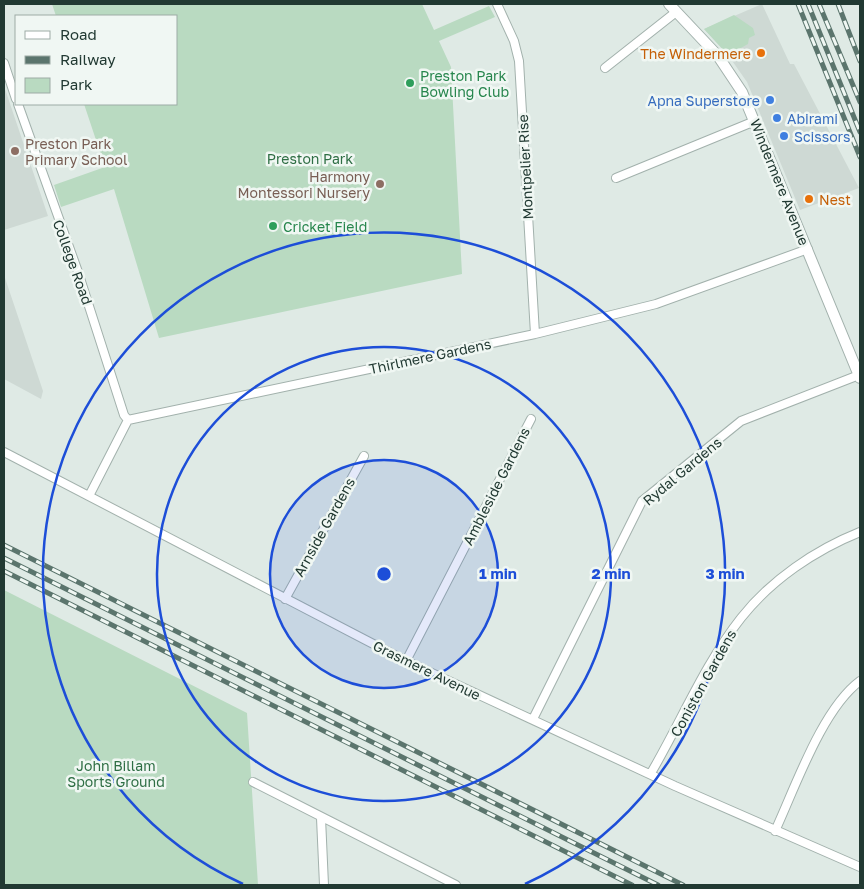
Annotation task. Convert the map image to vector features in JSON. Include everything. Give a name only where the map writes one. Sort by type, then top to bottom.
[{"type":"street","name":"Montpelier Rise","points":[[497,4],[514,41],[519,61],[535,334]]},
{"type":"street","name":"Windermere Avenue","points":[[669,4],[730,71],[755,121],[860,376]]},
{"type":"street","points":[[605,68],[676,12]]},
{"type":"street","points":[[4,63],[15,97]]},
{"type":"street","name":"College Road","points":[[18,105],[78,272],[124,415],[128,420]]},
{"type":"street","points":[[616,178],[755,121]]},
{"type":"street","name":"Thirlmere Gardens","points":[[128,420],[535,334],[656,304],[808,249]]},
{"type":"street","name":"Rydal Gardens","points":[[533,720],[642,501],[741,422],[860,376]]},
{"type":"street","name":"Ambleside Gardens","points":[[406,661],[531,418]]},
{"type":"street","points":[[88,496],[128,420]]},
{"type":"street","name":"Grasmere Avenue","points":[[4,452],[406,661],[775,831],[860,868]]},
{"type":"street","name":"Arnside Gardens","points":[[284,599],[364,456]]},
{"type":"street","name":"Coniston Gardens","points":[[651,773],[710,666],[742,617],[781,578],[835,542],[860,532]]},
{"type":"street","points":[[775,831],[812,748],[837,707],[851,688],[860,681]]},
{"type":"street","points":[[253,782],[456,885]]},
{"type":"street","points":[[321,818],[324,885]]},
{"type":"shaded area","points":[[762,4],[790,64],[794,64],[859,188],[800,210],[747,82],[728,55],[704,29]]},
{"type":"shaded area","name":"Preston Park Primary School","points":[[4,86],[48,216],[4,230]]},
{"type":"shaded area","points":[[4,275],[43,391],[41,399],[4,379]]},
{"type":"green space","name":"Preston Park","points":[[52,4],[422,4],[434,30],[489,6],[495,17],[439,41],[451,67],[462,274],[159,338],[114,189],[61,207],[54,185],[105,167],[84,105],[178,105],[178,15],[56,15]]},
{"type":"green space","points":[[734,15],[753,28],[755,35],[749,38],[748,44],[728,55],[704,29]]},
{"type":"green space","name":"John Billam Sports Ground","points":[[4,590],[247,713],[258,885],[4,885]]},
{"type":"railway","points":[[798,4],[860,157]]},
{"type":"railway","points":[[808,4],[860,132]]},
{"type":"railway","points":[[819,4],[860,102]]},
{"type":"railway","points":[[838,4],[860,61]]},
{"type":"railway","points":[[4,545],[683,885]]},
{"type":"railway","points":[[4,558],[658,885]]},
{"type":"railway","points":[[4,571],[632,885]]},
{"type":"place","name":"The Windermere","points":[[761,53]]},
{"type":"place","name":"Preston Park Bowling Club","points":[[410,83]]},
{"type":"place","name":"Apna Superstore","points":[[770,100]]},
{"type":"place","name":"Abirami","points":[[777,118]]},
{"type":"place","name":"Scissors","points":[[784,136]]},
{"type":"place","name":"Preston Park Primary School","points":[[15,151]]},
{"type":"place","name":"Harmony Montessori Nursery","points":[[380,184]]},
{"type":"place","name":"Nest","points":[[809,199]]},
{"type":"place","name":"Cricket Field","points":[[273,226]]}]
